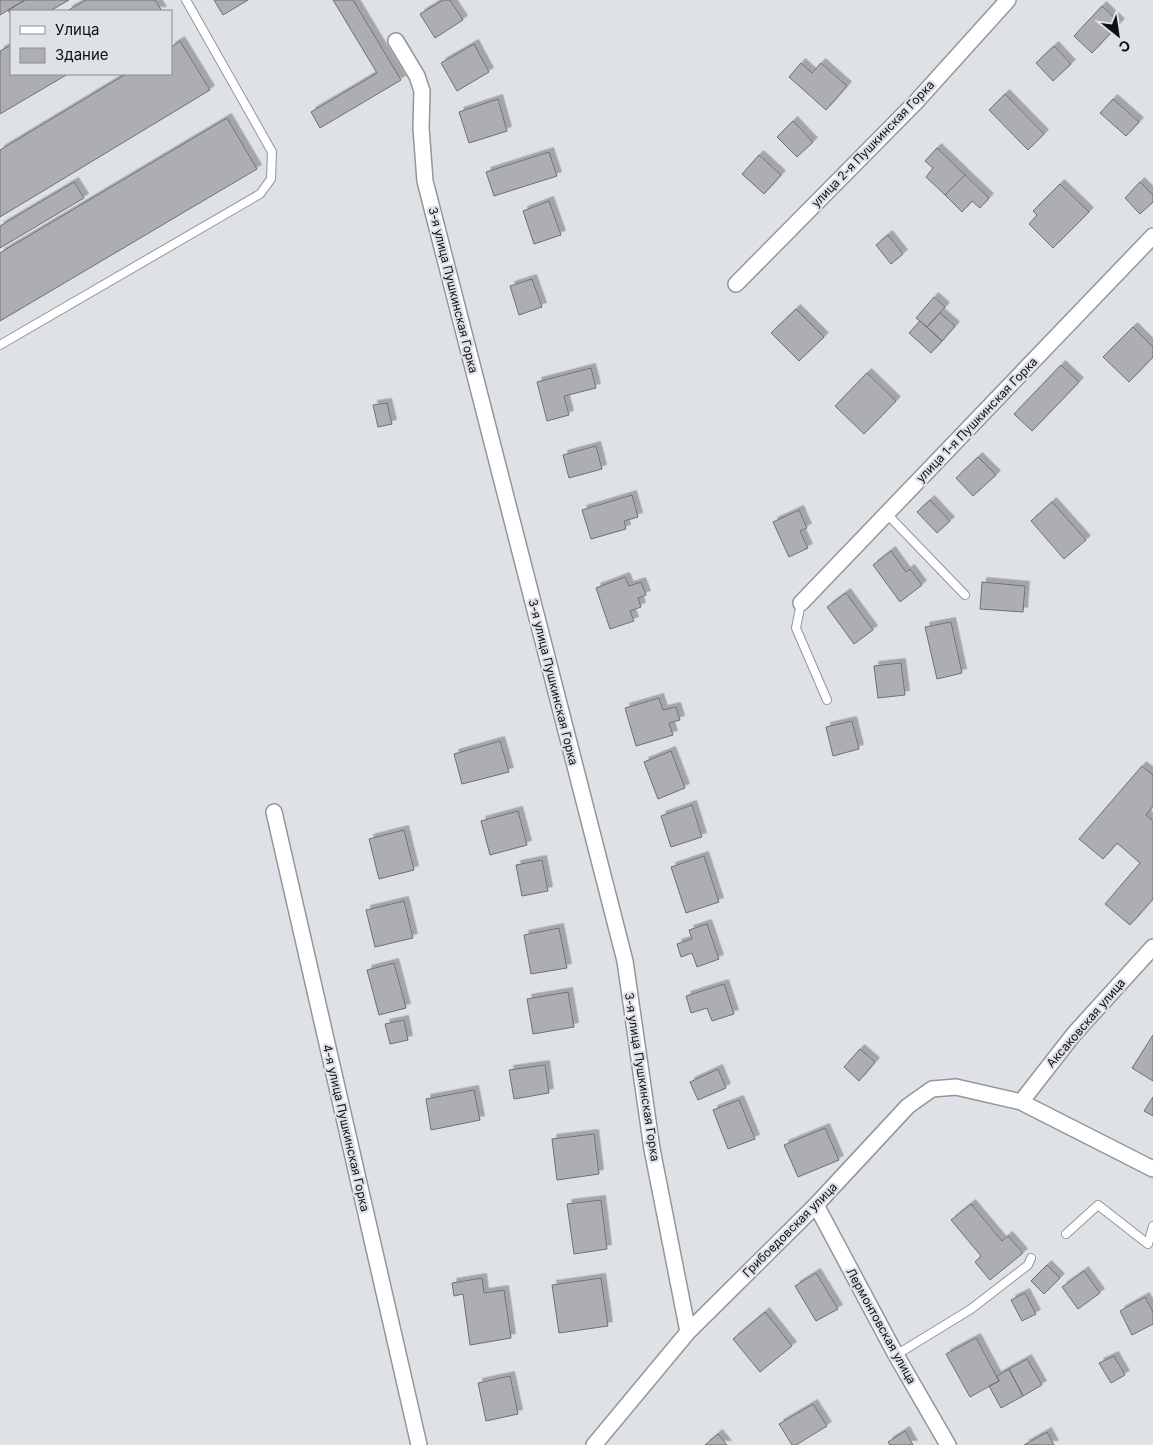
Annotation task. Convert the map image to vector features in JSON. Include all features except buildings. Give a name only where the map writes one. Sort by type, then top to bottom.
[{"type":"street","name":"улица 2-я Пушкинская Горка","points":[[736,284],[915,103],[1008,0]]},
{"type":"street","name":"3-я улица Пушкинская Горка","points":[[396,41],[417,76],[422,91],[421,128],[425,181],[625,961],[652,1149],[688,1332]]},
{"type":"street","name":"улица 1-я Пушкинская Горка","points":[[801,603],[1153,236]]},
{"type":"street","name":"4-я улица Пушкинская Горка","points":[[274,812],[419,1445]]},
{"type":"street","name":"Аксаковская улица","points":[[1021,1102],[1074,1034],[1153,947]]},
{"type":"street","name":"Грибоедовская улица","points":[[594,1445],[688,1332],[816,1205],[908,1106],[932,1089],[956,1087],[1021,1102],[1153,1169]]},
{"type":"street","name":"Лермонтовская улица","points":[[816,1205],[896,1355],[948,1445]]},
{"type":"lane","points":[[0,345],[260,194],[271,179],[272,152],[186,0]]},
{"type":"lane","points":[[886,514],[965,595]]},
{"type":"lane","points":[[801,603],[796,628],[827,700]]},
{"type":"lane","points":[[1066,1234],[1098,1205],[1150,1247]]},
{"type":"lane","points":[[1150,1247],[1153,1226]]},
{"type":"lane","points":[[896,1355],[971,1309],[1028,1265],[1031,1258]]}]
